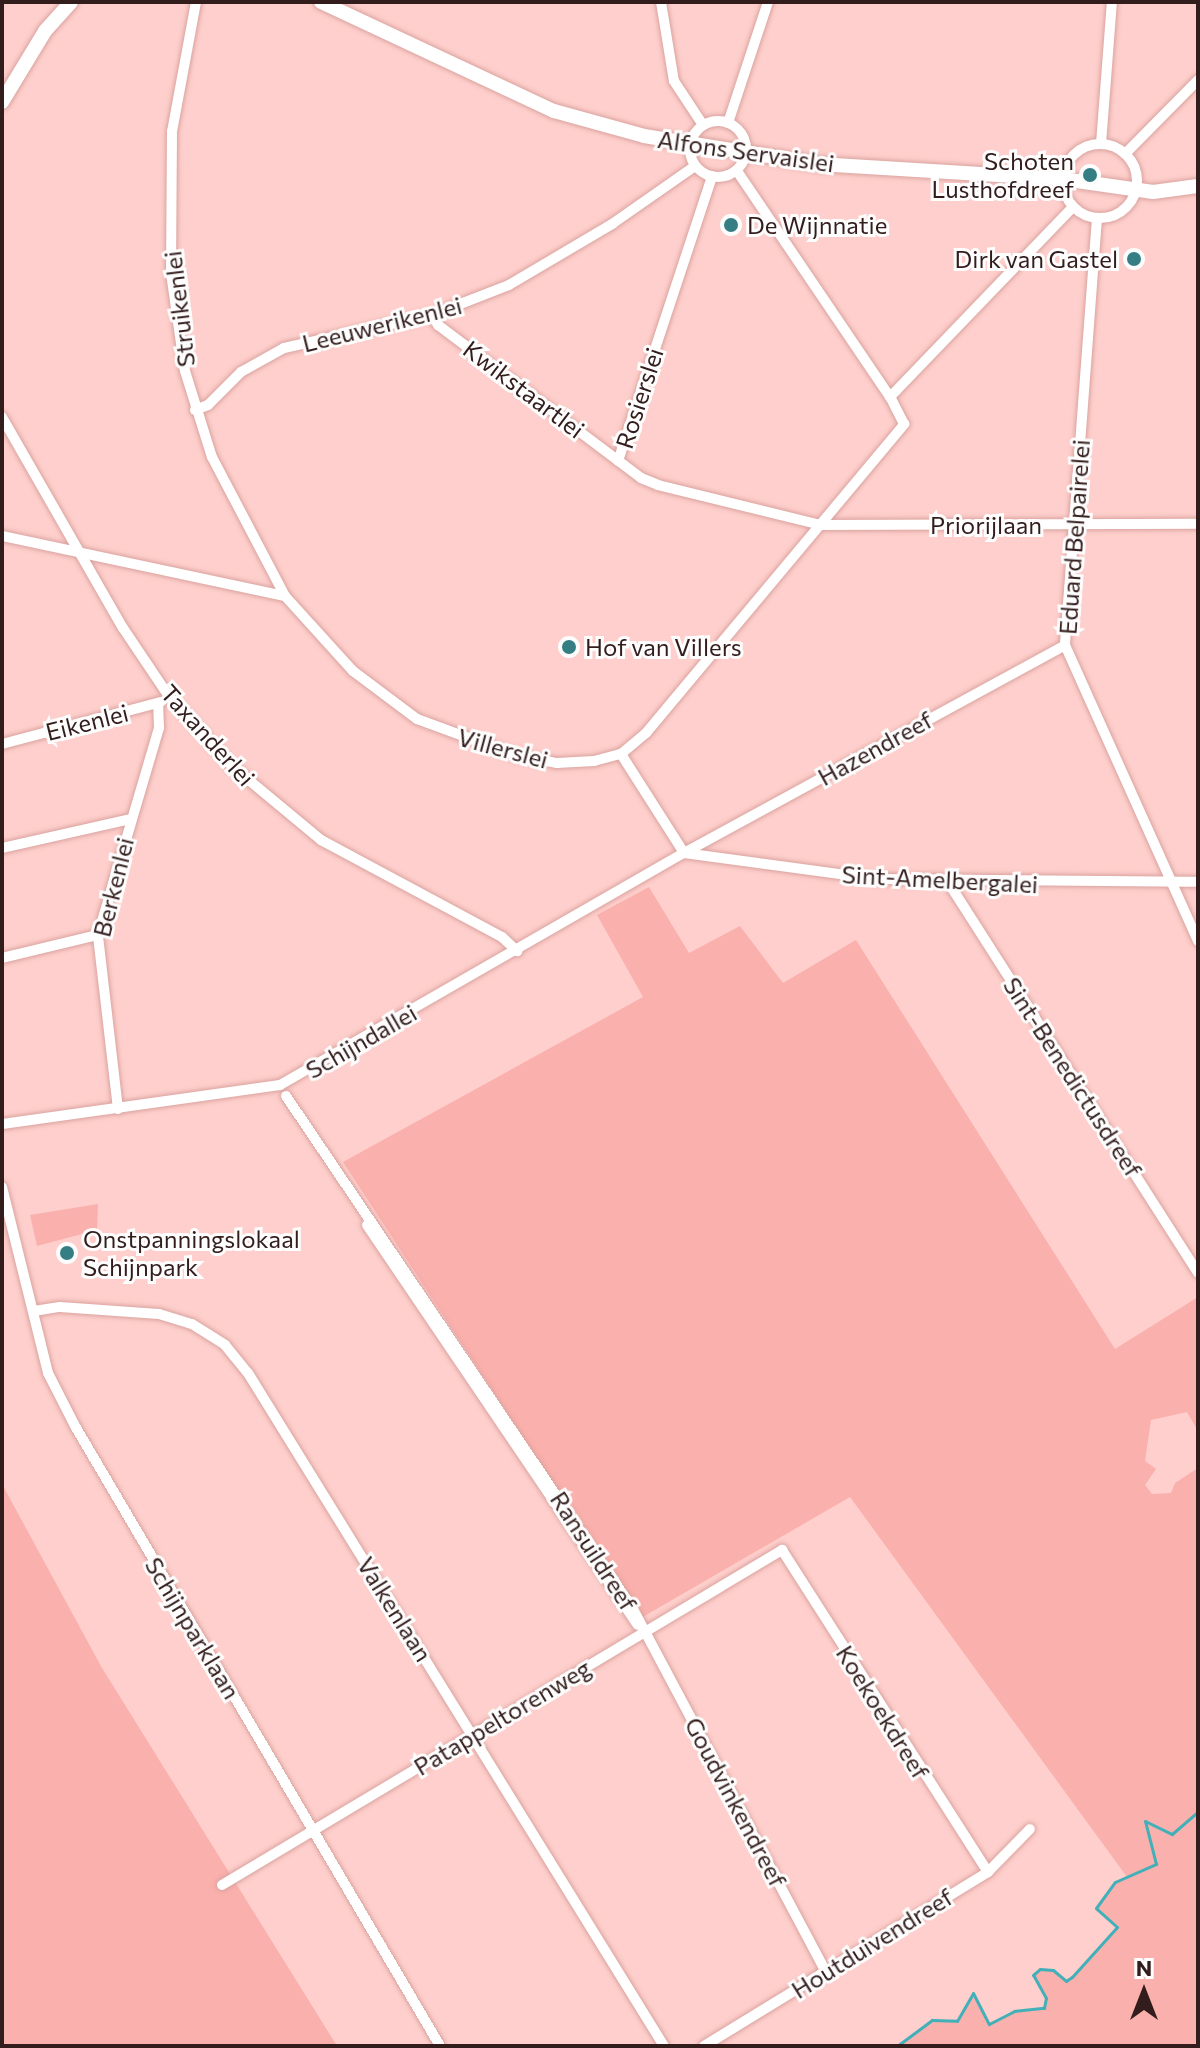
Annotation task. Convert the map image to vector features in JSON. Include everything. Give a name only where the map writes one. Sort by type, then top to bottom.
[{"type":"street","points":[[2,102],[45,31],[71,2]]},
{"type":"street","name":"Struikenlei","points":[[196,2],[181,70],[169,194],[174,310],[195,410],[212,457],[285,596]]},
{"type":"street","name":"Alfons Servaislei","points":[[321,2],[554,111],[690,144],[746,154],[1063,179],[1136,190],[1198,186]]},
{"type":"street","points":[[661,2],[674,81],[703,125]]},
{"type":"street","points":[[728,123],[768,2]]},
{"type":"street","points":[[1101,144],[1112,2]]},
{"type":"street","points":[[1125,154],[1198,80]]},
{"type":"street","points":[[703,125],[728,123],[743,136],[746,154],[737,171]]},
{"type":"street","points":[[703,125],[690,144],[695,166],[712,176],[737,171]]},
{"type":"street","points":[[1101,144],[1125,154],[1134,168],[1136,190],[1121,211],[1097,218],[1073,207],[1063,179],[1075,154],[1101,144]]},
{"type":"street","name":"Leeuwerikenlei","points":[[195,410],[208,405],[241,372],[284,348],[432,315],[542,268],[695,166]]},
{"type":"street","points":[[684,853],[621,754],[646,733],[904,424],[890,397],[737,171]]},
{"type":"street","name":"Rosierslei","points":[[712,176],[618,461],[658,485],[821,525]]},
{"type":"street","points":[[890,397],[1073,207]]},
{"type":"street","name":"Eduard Belpairelei","points":[[1097,218],[1065,645],[1198,941]]},
{"type":"street","name":"Kwikstaartlei","points":[[432,315],[438,325],[618,461]]},
{"type":"street","name":"Taxanderlei","points":[[2,417],[78,552],[177,706],[291,821],[354,860],[502,937],[517,951]]},
{"type":"street","name":"Priorijlaan","points":[[821,525],[1198,524]]},
{"type":"street","points":[[2,536],[285,596]]},
{"type":"street","name":"Villerslei","points":[[285,596],[353,671],[417,719],[465,740],[557,763],[621,754]]},
{"type":"street","name":"Hazendreef","points":[[684,853],[1065,645]]},
{"type":"street","name":"Eikenlei","points":[[2,744],[158,704],[168,695]]},
{"type":"street","points":[[158,704],[162,716],[177,706]]},
{"type":"street","name":"Berkenlei","points":[[118,1109],[98,935],[162,716]]},
{"type":"street","points":[[2,848],[131,819]]},
{"type":"street","name":"Sint-Amelbergalei","points":[[684,853],[820,873],[948,882],[1198,882]]},
{"type":"street","name":"Schijndallei","points":[[2,1124],[283,1090],[684,853]]},
{"type":"street","name":"Sint-Benedictusdreef","points":[[948,882],[1198,1273]]},
{"type":"street","points":[[2,958],[98,935]]},
{"type":"street","name":"Ransuildreef","points":[[283,1090],[646,1632]]},
{"type":"street","name":"Schijnparklaan","points":[[2,1187],[48,1373],[75,1426],[440,2046]]},
{"type":"street","name":"Valkenlaan","points":[[34,1311],[60,1307],[159,1314],[192,1324],[225,1345],[248,1373],[664,2046]]},
{"type":"street","name":"Patappeltorenweg","points":[[222,1885],[782,1550]]},
{"type":"street","name":"Koekoekdreef","points":[[782,1550],[988,1872]]},
{"type":"street","name":"Goudvinkendreef","points":[[646,1632],[826,1972]]},
{"type":"street","name":"Houtduivendreef","points":[[704,2046],[988,1872],[1030,1829]]},
{"type":"shaded area","points":[[649,887],[689,953],[740,926],[783,983],[856,940],[1115,1349],[1198,1297],[1198,1431],[1187,1412],[1151,1420],[1145,1461],[1156,1469],[1145,1485],[1152,1494],[1171,1493],[1175,1483],[1198,1468],[1198,2046],[897,2046],[932,2020],[957,2021],[973,1993],[989,2024],[1014,2011],[1044,2008],[1046,1998],[1033,1975],[1040,1969],[1053,1970],[1066,1981],[1072,1977],[1117,1927],[1096,1908],[1115,1882],[1127,1877],[850,1497],[641,1618],[343,1162],[643,997],[597,915]]},
{"type":"shaded area","points":[[98,1204],[97,1230],[37,1246],[30,1215]]},
{"type":"shaded area","points":[[2,1484],[102,1668],[337,2046],[2,2046]]},
{"type":"waterway","points":[[897,2046],[932,2020],[957,2021],[973,1993],[989,2024],[1014,2011],[1044,2008],[1046,1998],[1033,1975],[1040,1969],[1053,1970],[1066,1981],[1072,1977],[1117,1927],[1096,1908],[1115,1882],[1156,1864],[1145,1821],[1172,1834],[1198,1811]]},
{"type":"place","name":"Schoten Lusthofdreef","points":[[1090,175]]},
{"type":"place","name":"De Wijnnatie","points":[[731,225]]},
{"type":"place","name":"Dirk van Gastel","points":[[1134,259]]},
{"type":"place","name":"Hof van Villers","points":[[569,647]]},
{"type":"place","name":"Onstpanningslokaal Schijnpark","points":[[67,1253]]}]
